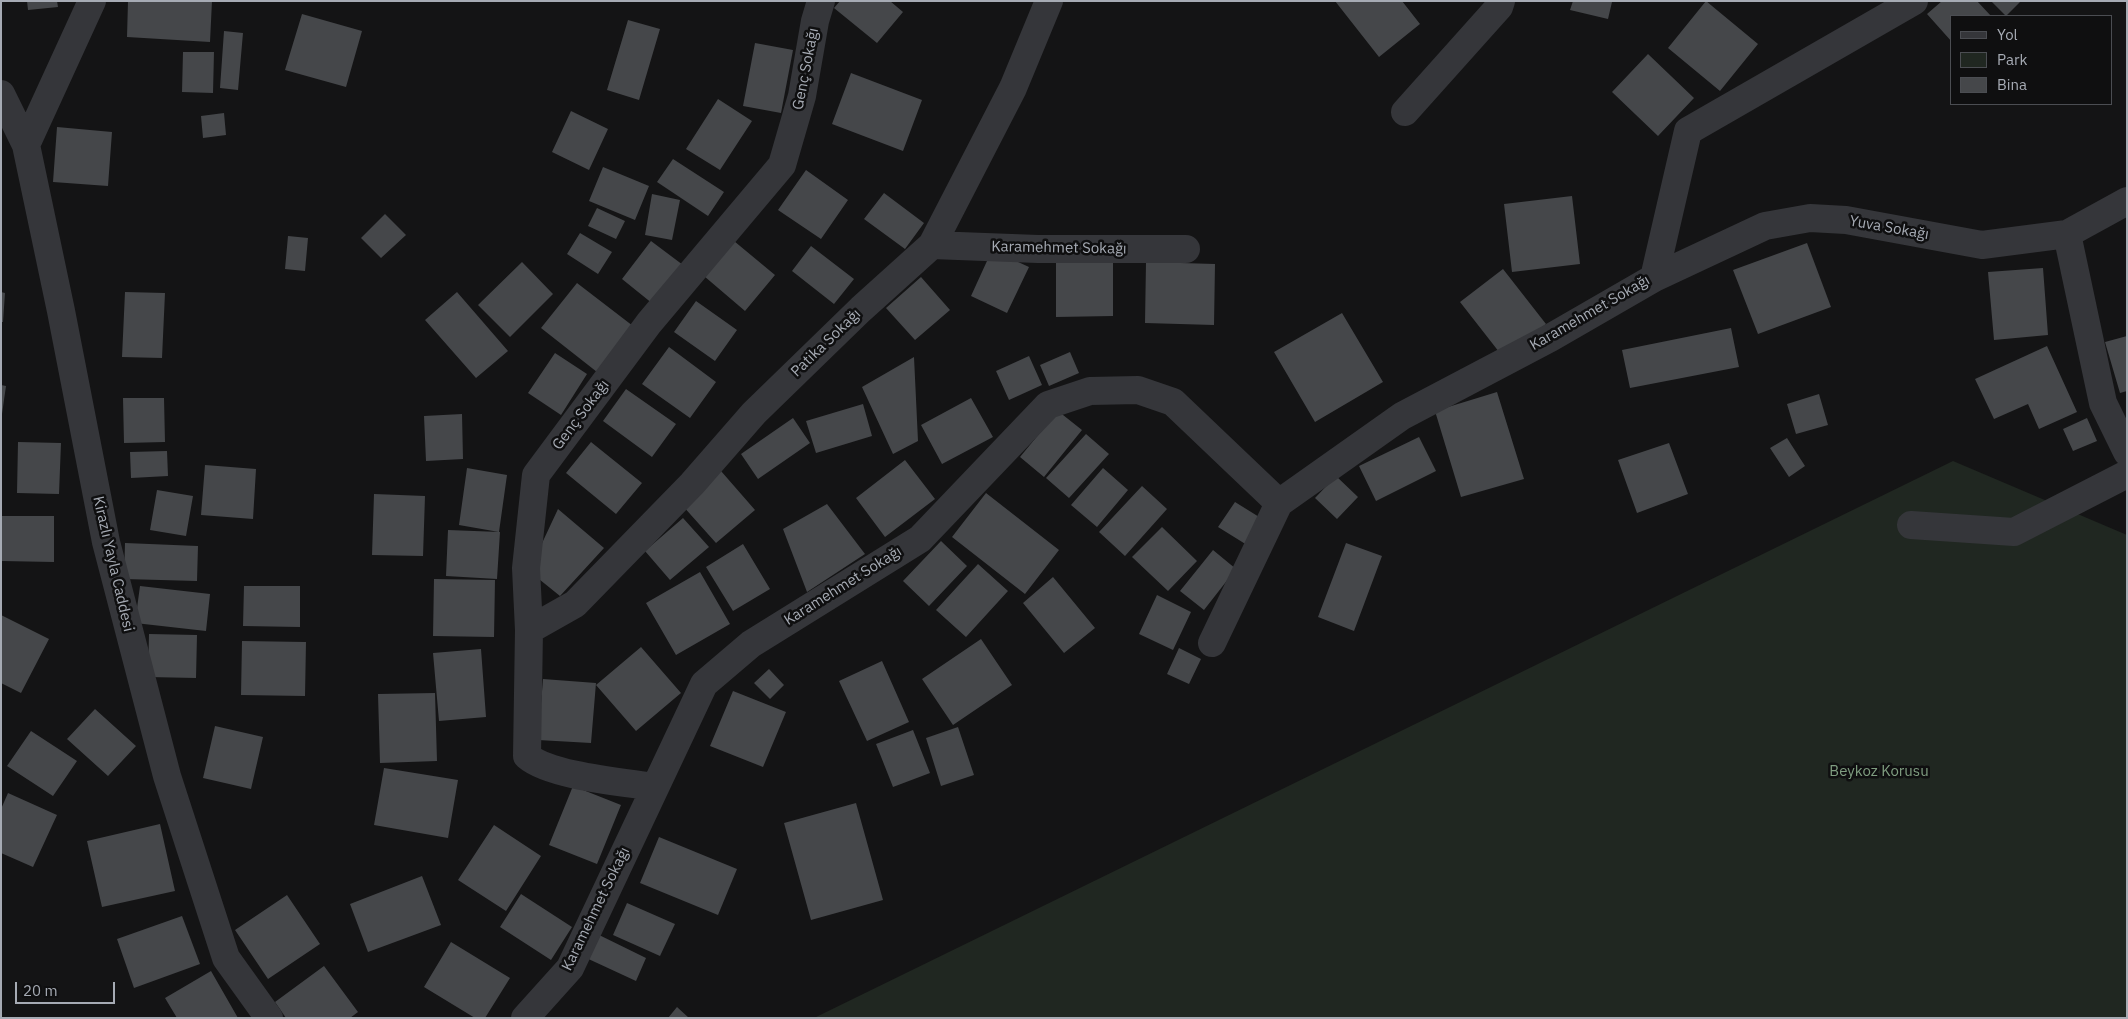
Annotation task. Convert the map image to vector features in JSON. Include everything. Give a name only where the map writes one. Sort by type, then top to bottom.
[{"type":"street","points":[[26,145],[92,1]]},
{"type":"street","name":"Genç Sokağı","points":[[654,787],[558,771],[535,763],[527,756],[529,630],[526,568],[536,475],[649,323],[782,165],[802,96],[815,21],[821,1]]},
{"type":"street","name":"Patika Sokağı","points":[[529,630],[575,604],[692,484],[754,413],[861,308],[932,245],[1013,88],[1048,1]]},
{"type":"street","points":[[1405,112],[1499,7],[1501,1]]},
{"type":"street","name":"Karamehmet Sokağı","points":[[1212,643],[1279,503],[1402,416],[1550,338],[1654,278],[1688,131],[1914,1]]},
{"type":"street","name":"Kirazlı Yayla Caddesi","points":[[1,94],[26,145],[61,311],[106,542],[167,776],[226,958],[269,1018]]},
{"type":"street","name":"Yuva Sokağı","points":[[1654,278],[1765,226],[1810,218],[1846,220],[1982,245],[2067,234],[2127,201]]},
{"type":"street","points":[[2067,234],[2103,402],[2127,452]]},
{"type":"street","name":"Karamehmet Sokağı","points":[[932,245],[1038,250],[1186,249]]},
{"type":"street","name":"Karamehmet Sokağı","points":[[525,1018],[570,968],[704,684],[751,644],[920,540],[1048,405],[1090,391],[1138,390],[1172,402],[1279,503]]},
{"type":"street","points":[[1911,525],[2014,532],[2127,474]]},
{"type":"green space","name":"Beykoz Korusu","points":[[1953,461],[2127,535],[2127,1018],[814,1018]]},
{"type":"building","points":[[27,1],[57,1],[58,7],[28,10]]},
{"type":"building","points":[[128,1],[212,1],[210,42],[127,37]]},
{"type":"building","points":[[840,1],[890,1],[903,12],[877,43],[834,8]]},
{"type":"building","points":[[1335,1],[1402,1],[1420,24],[1379,57]]},
{"type":"building","points":[[1573,1],[1612,2],[1608,19],[1570,10]]},
{"type":"building","points":[[1706,1],[1758,44],[1720,91],[1668,48]]},
{"type":"building","points":[[1942,1],[1977,1],[1990,15],[1950,15],[1950,40],[1927,14]]},
{"type":"building","points":[[1991,1],[2021,1],[2007,15]]},
{"type":"building","points":[[302,14],[362,31],[346,87],[285,70]]},
{"type":"building","points":[[628,20],[660,29],[639,100],[607,90]]},
{"type":"building","points":[[224,31],[243,33],[238,90],[220,88]]},
{"type":"building","points":[[755,43],[793,50],[781,113],[743,106]]},
{"type":"building","points":[[183,52],[214,52],[213,93],[182,92]]},
{"type":"building","points":[[1648,54],[1694,98],[1658,136],[1612,92]]},
{"type":"building","points":[[851,73],[922,100],[903,151],[832,124]]},
{"type":"building","points":[[718,99],[752,121],[720,170],[686,149]]},
{"type":"building","points":[[571,111],[608,129],[589,170],[552,152]]},
{"type":"building","points":[[224,113],[226,135],[203,138],[201,116]]},
{"type":"building","points":[[57,127],[112,132],[108,186],[53,182]]},
{"type":"building","points":[[673,159],[724,192],[708,216],[657,182]]},
{"type":"building","points":[[603,167],[649,186],[635,220],[589,201]]},
{"type":"building","points":[[806,170],[848,200],[821,239],[778,210]]},
{"type":"building","points":[[884,193],[924,223],[905,249],[864,219]]},
{"type":"building","points":[[652,194],[680,200],[672,240],[645,235]]},
{"type":"building","points":[[1572,196],[1580,264],[1512,272],[1504,204]]},
{"type":"building","points":[[597,208],[625,221],[616,239],[588,226]]},
{"type":"building","points":[[385,214],[406,235],[381,258],[361,238]]},
{"type":"building","points":[[580,233],[612,252],[598,274],[567,254]]},
{"type":"building","points":[[288,236],[308,238],[305,271],[285,269]]},
{"type":"building","points":[[651,241],[683,265],[653,304],[622,279]]},
{"type":"building","points":[[734,241],[775,275],[745,311],[704,276]]},
{"type":"building","points":[[1807,243],[1831,307],[1758,334],[1733,270]]},
{"type":"building","points":[[811,246],[854,279],[834,304],[792,271]]},
{"type":"building","points":[[992,250],[1029,267],[1007,313],[971,296]]},
{"type":"building","points":[[522,262],[553,294],[510,337],[478,305]]},
{"type":"building","points":[[1056,262],[1113,262],[1113,316],[1056,317]]},
{"type":"building","points":[[1146,262],[1215,264],[1214,325],[1145,323]]},
{"type":"building","points":[[2043,268],[2048,335],[1994,340],[1988,272]]},
{"type":"building","points":[[1503,269],[1546,324],[1503,357],[1460,302]]},
{"type":"building","points":[[921,277],[950,310],[915,340],[886,308]]},
{"type":"building","points":[[577,283],[633,326],[597,372],[541,328]]},
{"type":"building","points":[[1,292],[5,293],[3,322],[1,322]]},
{"type":"building","points":[[125,292],[165,293],[162,358],[122,357]]},
{"type":"building","points":[[457,292],[508,351],[476,378],[425,320]]},
{"type":"building","points":[[696,301],[737,330],[715,361],[674,332]]},
{"type":"building","points":[[1342,313],[1383,382],[1315,422],[1274,352]]},
{"type":"building","points":[[1731,328],[1739,367],[1630,388],[1622,350]]},
{"type":"building","points":[[2127,336],[2127,391],[2120,393],[2105,342]]},
{"type":"building","points":[[2047,346],[2077,412],[2039,429],[2028,404],[1994,419],[1975,379]]},
{"type":"building","points":[[669,347],[716,382],[690,418],[642,384]]},
{"type":"building","points":[[1070,352],[1079,373],[1049,386],[1040,365]]},
{"type":"building","points":[[555,353],[587,374],[561,415],[528,393]]},
{"type":"building","points":[[1029,356],[1042,385],[1009,400],[996,371]]},
{"type":"building","points":[[914,357],[918,441],[893,454],[862,387]]},
{"type":"building","points":[[1,385],[6,386],[2,414],[1,414]]},
{"type":"building","points":[[626,389],[676,424],[652,457],[603,421]]},
{"type":"building","points":[[1497,392],[1524,479],[1461,497],[1435,411]]},
{"type":"building","points":[[1819,394],[1828,425],[1796,434],[1787,404]]},
{"type":"building","points":[[123,398],[164,398],[165,442],[124,443]]},
{"type":"building","points":[[971,398],[993,437],[942,464],[921,425]]},
{"type":"building","points":[[863,404],[872,436],[816,453],[806,421]]},
{"type":"building","points":[[1058,411],[1082,430],[1044,477],[1020,457]]},
{"type":"building","points":[[462,414],[463,459],[426,461],[424,416]]},
{"type":"building","points":[[793,418],[810,443],[758,479],[741,454]]},
{"type":"building","points":[[2087,418],[2097,441],[2073,451],[2063,429]]},
{"type":"building","points":[[1086,434],[1109,454],[1069,498],[1046,478]]},
{"type":"building","points":[[1419,437],[1436,471],[1376,501],[1359,466]]},
{"type":"building","points":[[1787,438],[1805,466],[1789,477],[1770,448]]},
{"type":"building","points":[[18,442],[61,443],[59,494],[17,493]]},
{"type":"building","points":[[591,442],[642,483],[616,514],[566,473]]},
{"type":"building","points":[[1669,443],[1688,494],[1637,513],[1618,460]]},
{"type":"building","points":[[167,451],[168,476],[131,478],[130,452]]},
{"type":"building","points":[[905,460],[935,499],[885,537],[856,498]]},
{"type":"building","points":[[205,465],[256,469],[253,519],[201,515]]},
{"type":"building","points":[[467,468],[507,475],[499,532],[459,525]]},
{"type":"building","points":[[1103,468],[1128,490],[1097,527],[1071,505]]},
{"type":"building","points":[[721,471],[755,510],[716,543],[682,505]]},
{"type":"building","points":[[1336,476],[1358,497],[1337,519],[1315,498]]},
{"type":"building","points":[[1142,486],[1167,509],[1125,556],[1099,532]]},
{"type":"building","points":[[157,490],[193,496],[186,536],[150,530]]},
{"type":"building","points":[[986,493],[1059,550],[1025,594],[952,537]]},
{"type":"building","points":[[374,494],[425,496],[423,556],[372,555]]},
{"type":"building","points":[[1235,502],[1264,520],[1247,545],[1218,527]]},
{"type":"building","points":[[827,504],[865,554],[807,592],[783,529]]},
{"type":"building","points":[[558,509],[604,548],[560,596],[529,571]]},
{"type":"building","points":[[1,516],[54,516],[54,562],[1,561]]},
{"type":"building","points":[[683,518],[709,547],[670,580],[645,551]]},
{"type":"building","points":[[1162,527],[1197,561],[1168,591],[1132,557]]},
{"type":"building","points":[[448,530],[500,532],[497,579],[446,576]]},
{"type":"building","points":[[941,541],[967,566],[929,606],[903,581]]},
{"type":"building","points":[[125,543],[198,546],[197,581],[124,579]]},
{"type":"building","points":[[1346,543],[1382,556],[1354,631],[1318,617]]},
{"type":"building","points":[[743,544],[770,589],[733,611],[706,567]]},
{"type":"building","points":[[1213,550],[1236,569],[1204,610],[1180,591]]},
{"type":"building","points":[[978,564],[1008,591],[966,637],[936,610]]},
{"type":"building","points":[[700,572],[730,624],[676,655],[646,603]]},
{"type":"building","points":[[1053,577],[1095,628],[1064,653],[1023,603]]},
{"type":"building","points":[[434,579],[495,580],[494,637],[433,636]]},
{"type":"building","points":[[140,586],[210,594],[206,631],[135,623]]},
{"type":"building","points":[[244,586],[300,586],[300,627],[243,626]]},
{"type":"building","points":[[1157,595],[1191,612],[1173,650],[1139,634]]},
{"type":"building","points":[[1,615],[49,639],[21,693],[1,683]]},
{"type":"building","points":[[149,634],[197,635],[196,678],[148,677]]},
{"type":"building","points":[[981,639],[1012,685],[953,725],[922,679]]},
{"type":"building","points":[[242,641],[306,642],[305,696],[241,695]]},
{"type":"building","points":[[641,647],[681,693],[636,731],[596,685]]},
{"type":"building","points":[[1179,648],[1201,659],[1189,684],[1167,674]]},
{"type":"building","points":[[481,649],[486,717],[439,721],[433,653]]},
{"type":"building","points":[[882,661],[909,722],[867,741],[839,681]]},
{"type":"building","points":[[769,669],[784,685],[770,699],[754,683]]},
{"type":"building","points":[[543,679],[596,683],[591,743],[538,740]]},
{"type":"building","points":[[733,691],[786,712],[763,767],[710,746]]},
{"type":"building","points":[[435,693],[437,761],[380,763],[378,694]]},
{"type":"building","points":[[95,709],[136,746],[108,776],[67,739]]},
{"type":"building","points":[[215,726],[263,737],[251,789],[203,778]]},
{"type":"building","points":[[958,727],[974,775],[941,786],[926,738]]},
{"type":"building","points":[[913,730],[930,773],[893,787],[876,744]]},
{"type":"building","points":[[31,731],[77,761],[53,796],[7,766]]},
{"type":"building","points":[[384,768],[458,780],[448,838],[374,825]]},
{"type":"building","points":[[573,786],[621,805],[597,864],[549,845]]},
{"type":"building","points":[[8,793],[57,815],[33,867],[1,853],[1,809]]},
{"type":"building","points":[[856,803],[883,900],[811,920],[784,823]]},
{"type":"building","points":[[160,824],[175,891],[102,907],[87,841]]},
{"type":"building","points":[[494,825],[541,856],[506,911],[458,880]]},
{"type":"building","points":[[659,837],[737,869],[718,915],[640,883]]},
{"type":"building","points":[[422,876],[441,925],[368,952],[350,904]]},
{"type":"building","points":[[521,894],[572,927],[551,960],[500,927]]},
{"type":"building","points":[[287,895],[320,944],[268,979],[235,930]]},
{"type":"building","points":[[627,903],[675,924],[660,956],[613,935]]},
{"type":"building","points":[[182,916],[200,964],[134,988],[117,939]]},
{"type":"building","points":[[593,932],[646,958],[636,981],[582,956]]},
{"type":"building","points":[[451,942],[510,978],[485,1018],[475,1018],[424,987]]},
{"type":"building","points":[[324,966],[358,1012],[350,1018],[286,1018],[275,1002]]},
{"type":"building","points":[[211,971],[238,1018],[177,1018],[165,998]]},
{"type":"building","points":[[677,1007],[689,1018],[668,1018]]}]
